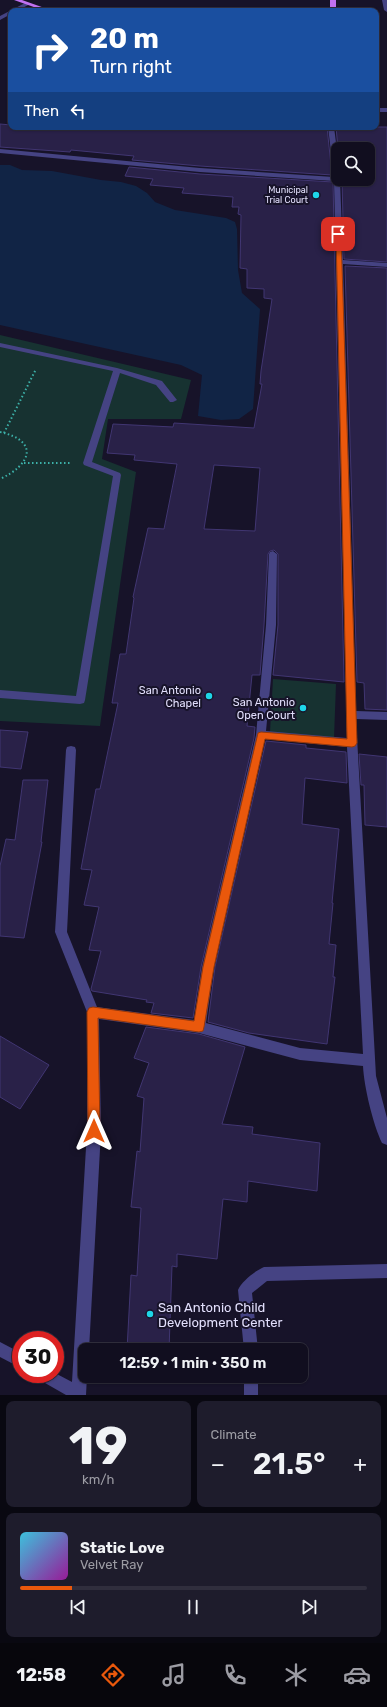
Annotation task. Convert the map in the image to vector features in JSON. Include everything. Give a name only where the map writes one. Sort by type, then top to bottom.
[{"type":"main road","points":[[16,0],[40,8]]},
{"type":"street","points":[[385,0],[387,10]]},
{"type":"street","points":[[20,8],[27,4]]},
{"type":"street","points":[[331,130],[332,142]]},
{"type":"street","points":[[0,151],[200,170],[331,179]]},
{"type":"street","points":[[336,186],[352,743],[370,1076],[384,1132],[387,1138]]},
{"type":"street","points":[[339,262],[387,265]]},
{"type":"street","points":[[0,345],[117,370],[159,383],[173,400]]},
{"type":"street","points":[[0,694],[80,700],[117,475],[87,463],[117,370]]},
{"type":"street","points":[[199,1027],[208,967],[261,735],[271,625],[273,554]]},
{"type":"street","points":[[352,715],[387,716]]},
{"type":"street","points":[[261,735],[352,743]]},
{"type":"street","points":[[58,1383],[79,1395],[94,1131],[93,1012],[61,932],[71,750]]},
{"type":"street","points":[[93,1012],[199,1027],[300,1054],[370,1061]]},
{"type":"street","points":[[250,1343],[245,1290],[264,1274],[387,1271]]},
{"type":"street","points":[[0,1349],[12,1356]]},
{"type":"street","points":[[251,1383],[251,1395]]},
{"type":"path","points":[[4,433],[43,354]]},
{"type":"path","points":[[0,432],[14,436],[22,441],[26,448],[27,456],[24,463],[18,470],[0,478]]},
{"type":"path","points":[[24,463],[87,463]]},
{"type":"green space","points":[[0,335],[191,380],[181,419],[108,419],[102,459],[136,472],[100,726],[0,721]]},
{"type":"green space","name":"San Antonio Open Court","points":[[273,679],[336,684],[334,738],[270,732]]},
{"type":"water","points":[[0,165],[10,165],[22,170],[52,171],[121,182],[136,186],[147,193],[155,202],[175,210],[226,218],[235,222],[237,229],[238,270],[242,293],[260,309],[253,409],[239,419],[221,420],[198,416],[202,375],[181,365],[0,325]]},
{"type":"building","points":[[0,124],[8,125],[8,130],[327,130],[331,175],[200,166],[132,160],[134,156],[71,150],[70,152],[0,147]]},
{"type":"building","points":[[379,127],[387,127],[387,262],[344,259],[342,186],[375,186],[375,142],[337,142],[336,130],[379,130]]},
{"type":"building","points":[[129,167],[200,174],[331,182],[331,186],[333,186],[344,682],[273,675],[278,625],[278,554],[274,550],[270,551],[268,554],[260,675],[252,675],[247,726],[255,727],[254,738],[201,967],[193,1018],[151,1013],[154,1003],[146,1002],[147,1000],[92,991],[91,989],[101,951],[89,950],[99,907],[84,905],[92,870],[81,869],[96,789],[100,789],[118,703],[112,703],[120,654],[126,654],[133,597],[148,528],[164,529],[177,464],[134,460],[135,455],[107,453],[113,424],[173,427],[174,423],[254,428],[262,384],[260,384],[261,371],[272,299],[264,298],[264,289],[247,288],[247,269],[240,268],[241,215],[238,214],[239,207],[232,207],[233,197],[182,193],[184,188],[150,185],[153,179],[125,176]],"holes":[[[214,465],[260,468],[255,531],[204,529]]]},
{"type":"building","points":[[345,266],[387,268],[387,710],[365,709],[364,683],[357,682]]},
{"type":"building","points":[[0,730],[28,732],[21,769],[0,767]]},
{"type":"building","points":[[266,741],[306,745],[306,748],[346,752],[347,783],[305,778],[302,824],[339,829],[329,944],[336,945],[333,977],[335,977],[327,1044],[249,1033],[208,1022],[215,967]]},
{"type":"building","points":[[359,754],[387,757],[387,827],[365,825],[364,785],[361,785]]},
{"type":"building","points":[[23,780],[48,780],[42,842],[24,938],[0,936],[0,866],[6,839],[15,840]]},
{"type":"building","points":[[146,1027],[199,1034],[245,1047],[222,1124],[253,1127],[252,1134],[320,1143],[317,1191],[248,1181],[247,1202],[223,1199],[217,1259],[177,1254],[177,1267],[172,1266],[169,1343],[127,1343],[131,1275],[137,1276],[141,1208],[131,1207],[137,1151],[140,1152],[144,1098],[137,1096],[149,1063],[134,1058]]},
{"type":"building","points":[[0,1036],[49,1065],[20,1109],[0,1097]]},
{"type":"place","name":"Municipal Trial Court","points":[[316,195]]},
{"type":"place","name":"San Antonio Chapel","points":[[209,696]]},
{"type":"place","name":"San Antonio Open Court","points":[[303,708]]},
{"type":"place","name":"San Antonio Child Development Center","points":[[150,1314]]},
{"type":"route","points":[[94,1131],[93,1012],[199,1027],[208,967],[261,735],[352,743],[338,234]]}]
